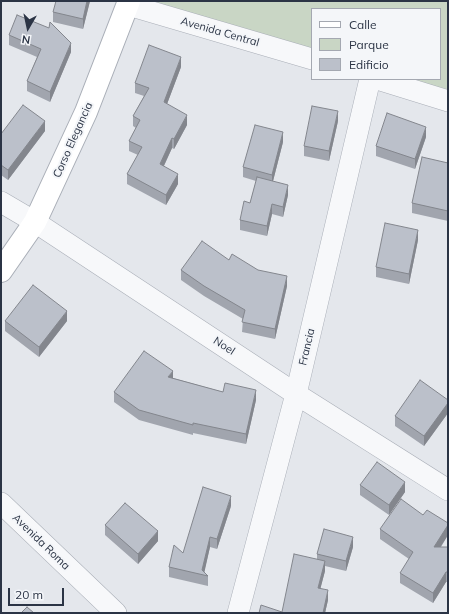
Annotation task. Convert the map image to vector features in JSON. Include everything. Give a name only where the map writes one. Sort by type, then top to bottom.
[{"type":"main road","name":"Corso Elegancia","points":[[1,271],[35,222],[86,112],[129,3]]},
{"type":"street","name":"Avenida Central","points":[[129,3],[311,59]]},
{"type":"street","name":"Francia","points":[[238,613],[296,394],[370,80]]},
{"type":"street","points":[[380,80],[448,101]]},
{"type":"street","name":"Noel","points":[[1,202],[35,222],[296,394],[448,490]]},
{"type":"street","name":"Avenida Roma","points":[[1,503],[116,613]]},
{"type":"green space","points":[[129,1],[448,1],[448,101],[377,80],[441,80],[441,8],[311,8],[311,60]]},
{"type":"building","points":[[56,1],[87,1],[83,19],[53,12]]},
{"type":"building","points":[[17,15],[49,28],[50,22],[71,43],[50,92],[27,81],[41,49],[9,35]]},
{"type":"building","points":[[149,45],[181,57],[164,102],[187,115],[174,139],[172,138],[160,164],[178,174],[166,195],[127,174],[142,147],[129,141],[140,120],[133,116],[149,88],[135,83]]},
{"type":"building","points":[[23,105],[45,121],[8,170],[1,165],[1,134]]},
{"type":"building","points":[[312,106],[338,111],[329,151],[304,146]]},
{"type":"building","points":[[387,113],[426,127],[415,159],[376,146]]},
{"type":"building","points":[[255,125],[283,132],[272,175],[243,167]]},
{"type":"building","points":[[422,157],[448,163],[448,211],[412,203]]},
{"type":"building","points":[[257,177],[288,185],[283,207],[272,204],[267,226],[240,220],[244,201],[250,203]]},
{"type":"building","points":[[385,223],[418,230],[409,274],[376,267]]},
{"type":"building","points":[[202,241],[229,260],[232,254],[258,270],[287,276],[275,329],[242,322],[245,310],[204,286],[181,270]]},
{"type":"building","points":[[33,285],[67,311],[39,347],[5,321]]},
{"type":"building","points":[[144,351],[173,371],[168,377],[223,392],[225,383],[256,390],[246,434],[193,423],[193,425],[139,410],[114,392]]},
{"type":"building","points":[[420,380],[448,400],[448,403],[424,436],[395,416]]},
{"type":"building","points":[[377,462],[405,482],[389,505],[360,485]]},
{"type":"building","points":[[203,487],[231,496],[217,539],[210,537],[202,570],[208,576],[169,567],[174,545],[183,553]]},
{"type":"building","points":[[401,499],[423,515],[427,510],[448,523],[434,547],[448,547],[448,572],[446,572],[433,593],[400,573],[413,552],[380,529]]},
{"type":"building","points":[[125,503],[158,531],[138,554],[105,525]]},
{"type":"building","points":[[324,529],[353,537],[346,561],[317,554]]},
{"type":"building","points":[[294,554],[325,561],[318,588],[328,590],[323,613],[259,613],[261,605],[282,612]]},
{"type":"building","points":[[27,607],[34,613],[21,613]]}]
